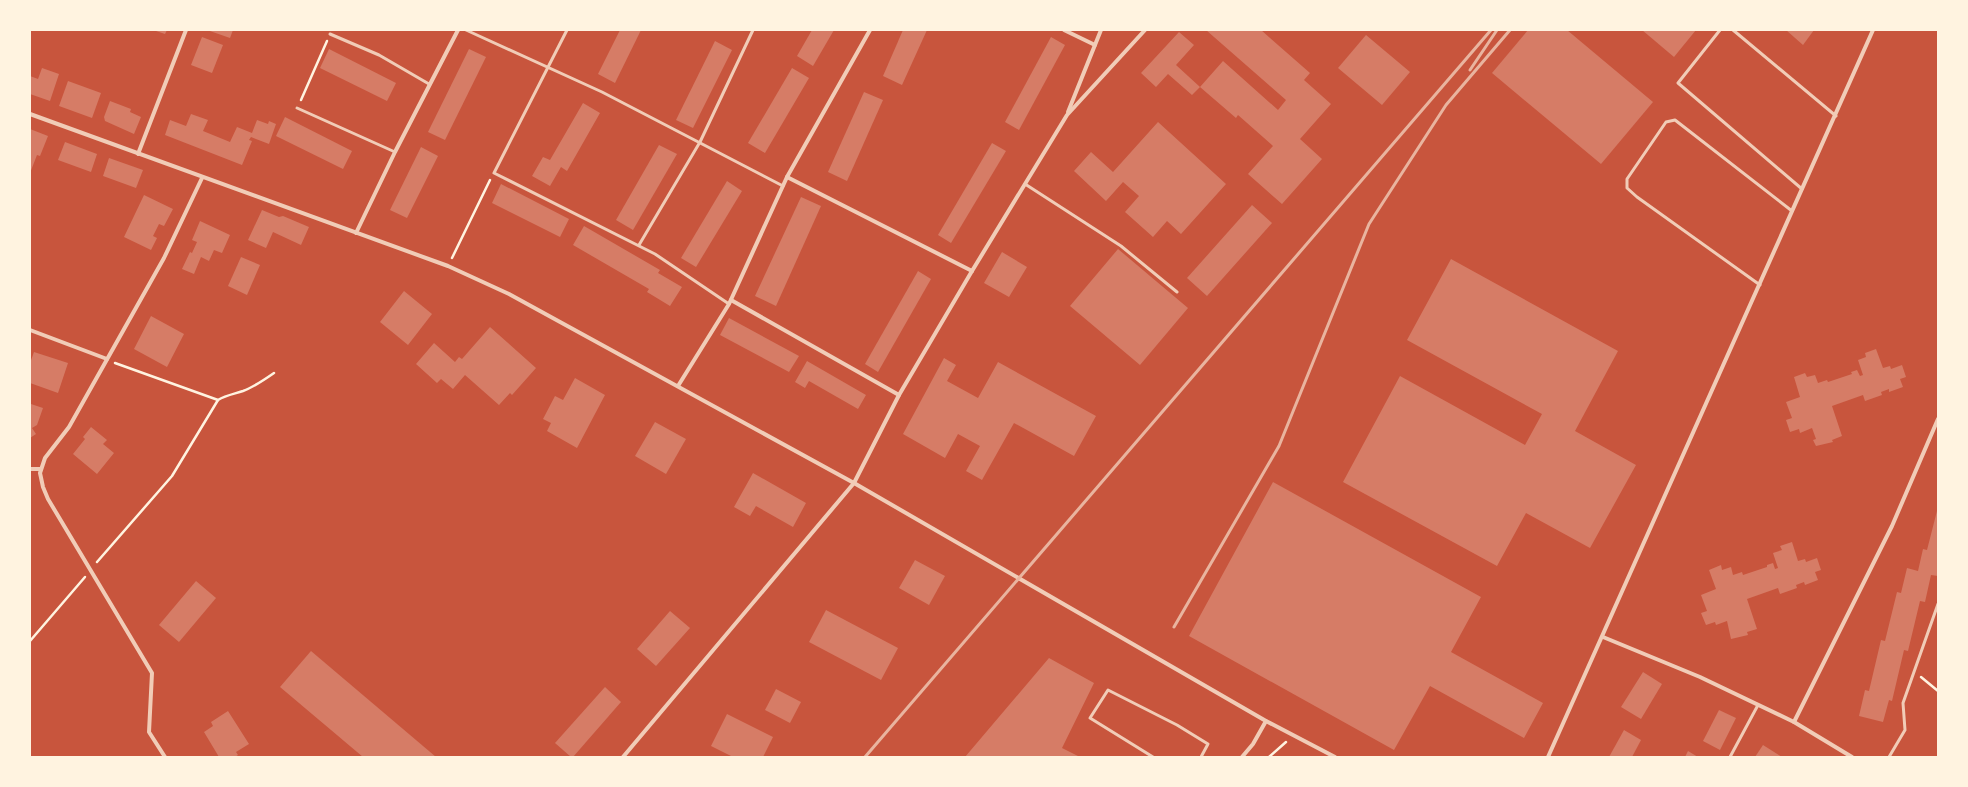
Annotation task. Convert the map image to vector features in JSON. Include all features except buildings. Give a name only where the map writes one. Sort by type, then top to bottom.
[{"type":"street","points":[[138,154],[186,30]]},
{"type":"street","points":[[356,233],[429,84],[458,30]]},
{"type":"street","points":[[678,386],[729,304],[783,186],[870,30]]},
{"type":"street","points":[[1064,30],[1094,45]]},
{"type":"street","points":[[623,757],[854,483],[899,396],[972,271],[1067,115],[1101,30]]},
{"type":"street","points":[[1067,115],[1145,30]]},
{"type":"street","points":[[1548,757],[1603,637],[1792,211],[1836,116],[1873,30]]},
{"type":"street","points":[[30,114],[202,178],[448,266],[509,294],[854,483],[1266,720],[1335,757]]},
{"type":"street","points":[[788,177],[972,271]]},
{"type":"street","points":[[164,757],[149,732],[152,673],[45,494],[41,480],[41,469],[45,458],[69,427],[164,258],[198,190],[202,178]]},
{"type":"street","points":[[731,300],[899,396]]},
{"type":"street","points":[[30,330],[107,359]]},
{"type":"street","points":[[1794,722],[1892,526],[1938,418]]},
{"type":"street","points":[[30,468],[41,469]]},
{"type":"street","points":[[1603,637],[1700,677],[1794,722],[1852,757]]},
{"type":"street","points":[[1242,757],[1253,744],[1266,720]]},
{"type":"lane","points":[[466,30],[548,66],[602,92],[783,186]]},
{"type":"lane","points":[[567,30],[494,172],[639,245],[655,254],[729,304]]},
{"type":"lane","points":[[639,245],[700,142],[753,30]]},
{"type":"lane","points":[[1720,30],[1678,82],[1802,189]]},
{"type":"lane","points":[[1733,30],[1836,116]]},
{"type":"lane","points":[[330,34],[379,55],[429,84]]},
{"type":"lane","points":[[297,108],[395,152]]},
{"type":"lane","points":[[1760,285],[1637,197],[1627,188],[1627,179],[1666,122],[1675,120],[1792,211]]},
{"type":"lane","points":[[1025,184],[1121,246],[1177,292]]},
{"type":"lane","points":[[1889,757],[1905,730],[1903,703],[1938,604]]},
{"type":"lane","points":[[1153,757],[1090,718],[1108,690],[1177,725],[1208,744],[1201,757]]},
{"type":"lane","points":[[1730,757],[1758,705]]},
{"type":"path","points":[[297,108],[330,34]]},
{"type":"path","points":[[448,266],[494,172]]},
{"type":"path","points":[[107,359],[117,364],[218,400]]},
{"type":"path","points":[[30,641],[172,476],[218,400],[227,395],[243,391],[257,385],[274,373]]},
{"type":"path","points":[[1914,672],[1938,691]]},
{"type":"path","points":[[1270,757],[1293,734]]},
{"type":"railway","points":[[865,757],[1491,30]]},
{"type":"railway","points":[[1470,70],[1497,30]]},
{"type":"railway","points":[[1174,627],[1279,446],[1369,224],[1446,105],[1510,30]]}]
